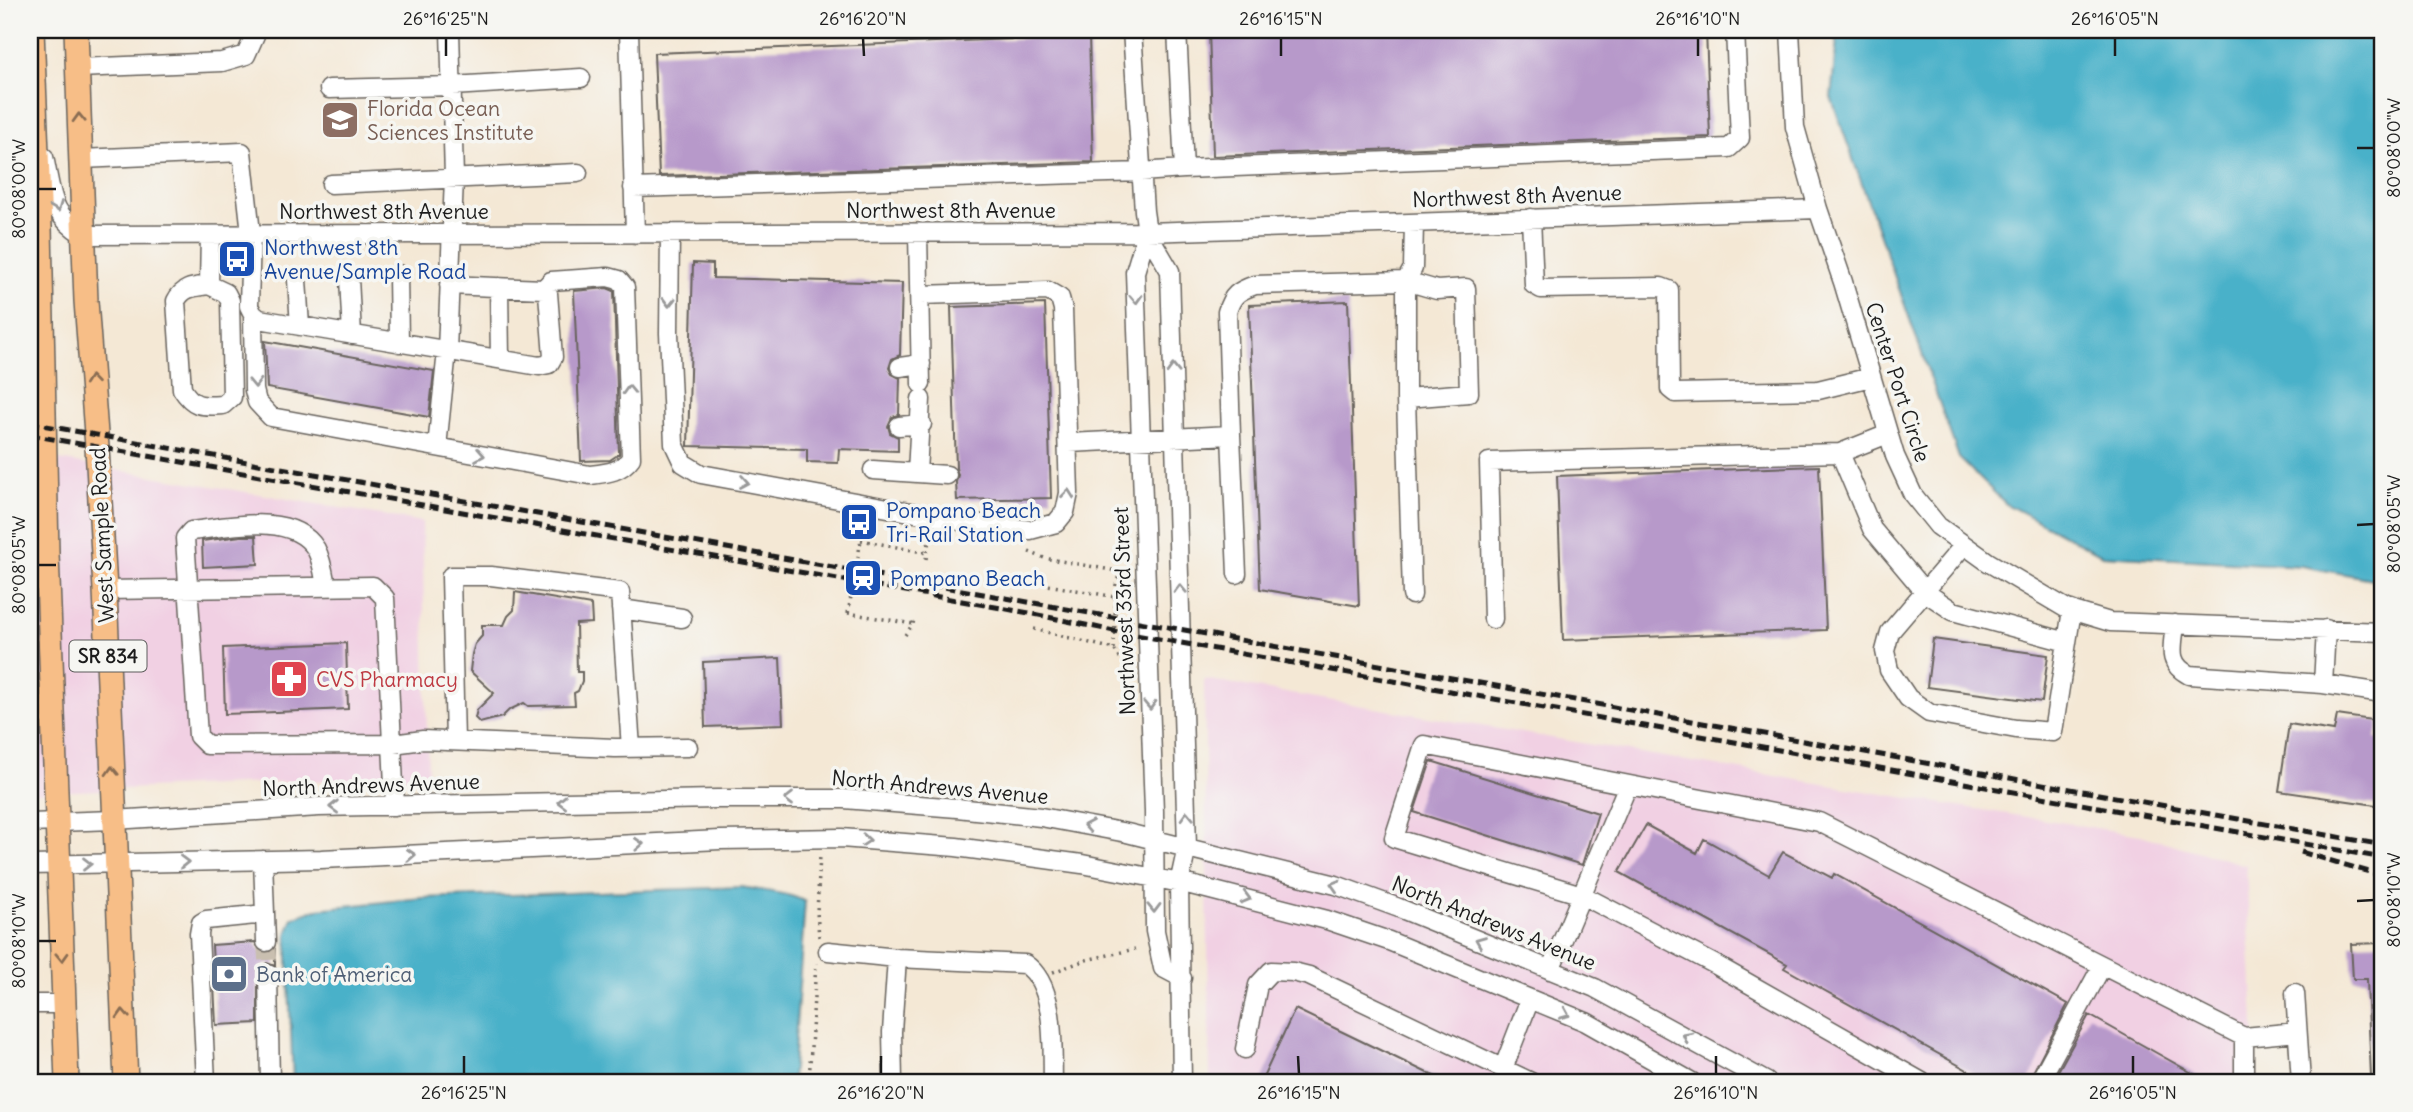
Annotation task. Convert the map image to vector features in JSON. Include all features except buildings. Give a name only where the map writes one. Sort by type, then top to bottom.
[{"type":"main road","name":"SR 834","points":[[32,30],[38,553],[52,706],[67,1082]]},
{"type":"main road","name":"West Sample Road","points":[[76,30],[90,367],[97,435],[105,590],[126,1082]]},
{"type":"street","points":[[437,447],[447,351],[454,178],[450,30]]},
{"type":"street","points":[[629,30],[635,234]]},
{"type":"street","name":"Northwest 33rd Street","points":[[1132,30],[1147,232],[1135,272],[1155,840],[1154,931],[1163,968],[1182,978]]},
{"type":"street","points":[[1177,30],[1184,169]]},
{"type":"street","points":[[633,188],[1141,172],[1728,148],[1740,138],[1735,30]]},
{"type":"street","name":"Center Port Circle","points":[[1790,30],[1795,127],[1818,209],[1843,282],[1895,456],[1913,495],[1938,526],[1988,562],[2073,610],[2110,622],[2383,632]]},
{"type":"street","points":[[78,68],[222,62],[246,55],[255,36]]},
{"type":"street","points":[[329,89],[452,86],[581,78]]},
{"type":"street","points":[[34,110],[57,211],[68,226],[84,235]]},
{"type":"street","points":[[81,159],[242,152],[251,233],[249,306],[253,314],[254,390],[257,402],[271,416],[590,475],[625,467],[631,458],[625,287],[619,280],[608,277],[551,281],[544,289]]},
{"type":"street","points":[[331,184],[578,173]]},
{"type":"street","name":"Northwest 8th Avenue","points":[[84,235],[1147,232],[1818,209]]},
{"type":"street","points":[[1531,218],[1534,285],[1541,289],[1661,287],[1669,290],[1670,389],[1675,393],[1818,390],[1871,377]]},
{"type":"street","points":[[1412,595],[1406,398],[1406,281],[1413,268],[1414,223]]},
{"type":"street","name":"Northwest 33rd Street","points":[[1147,232],[1170,271],[1187,847],[1179,884],[1182,1082]]},
{"type":"street","points":[[670,233],[668,333],[674,444],[683,463],[701,474],[965,522],[1030,530],[1056,523],[1065,512],[1069,493],[1063,309],[1060,298],[1048,291],[920,295]]},
{"type":"street","points":[[917,473],[922,424],[918,233]]},
{"type":"street","points":[[209,285],[210,235]]},
{"type":"street","points":[[398,274],[399,343]]},
{"type":"street","points":[[349,278],[352,335]]},
{"type":"street","points":[[297,280],[300,326]]},
{"type":"street","points":[[1237,574],[1227,312],[1231,298],[1239,291],[1255,285],[1406,281],[1437,290],[1466,288],[1469,393],[1406,398]]},
{"type":"street","points":[[209,285],[226,293],[230,301],[232,397],[223,405],[201,406],[188,400],[182,389],[176,301],[187,288],[209,285]]},
{"type":"street","points":[[253,314],[260,319],[399,343],[539,366],[549,364],[553,357],[548,293],[544,289],[449,285]]},
{"type":"street","points":[[499,287],[500,359]]},
{"type":"street","points":[[900,367],[921,364]]},
{"type":"street","points":[[898,426],[922,424]]},
{"type":"street","points":[[1493,619],[1489,462],[1840,453],[1888,433]]},
{"type":"street","points":[[1069,443],[1231,435]]},
{"type":"street","points":[[1840,453],[1872,529],[1897,562],[1925,592],[1953,611],[2067,642]]},
{"type":"street","points":[[873,470],[947,475]]},
{"type":"street","points":[[326,586],[315,548],[299,534],[282,526],[263,523],[191,531],[186,538],[198,736],[207,745],[393,744],[423,740],[631,748],[688,747]]},
{"type":"street","points":[[1964,545],[1889,632],[1885,650],[1889,670],[1908,698],[1928,713],[2016,730],[2053,732],[2073,610]]},
{"type":"street","points":[[455,741],[451,576],[491,576],[620,592],[631,748]]},
{"type":"street","points":[[105,590],[373,586],[385,598],[395,806]]},
{"type":"street","points":[[621,609],[682,618]]},
{"type":"street","points":[[2175,624],[2172,658],[2178,669],[2189,675],[2323,684],[2383,693]]},
{"type":"street","points":[[2323,684],[2326,629]]},
{"type":"street","points":[[30,719],[52,706]]},
{"type":"street","points":[[1922,1082],[1716,965],[1582,895],[1394,838],[1424,745],[1819,822],[2244,1037],[2297,1032]]},
{"type":"street","points":[[1550,970],[1628,785]]},
{"type":"street","name":"North Andrews Avenue","points":[[30,823],[319,807],[717,799],[844,799],[1041,817],[1187,847],[1335,885],[1595,988],[1768,1082]]},
{"type":"street","points":[[30,865],[264,860],[720,840],[841,838],[956,847],[1082,864],[1154,878],[1231,894],[1327,920],[1389,941],[1586,1023],[1692,1082]]},
{"type":"street","points":[[206,1082],[199,934],[201,923],[206,919],[266,933],[264,860]]},
{"type":"street","points":[[821,951],[897,958],[1025,964],[1034,970],[1049,1002],[1053,1082]]},
{"type":"street","points":[[893,1082],[892,1032],[897,958]]},
{"type":"street","points":[[2039,1082],[2102,965]]},
{"type":"street","points":[[1245,1049],[1258,985],[1271,971],[1282,971],[1309,976],[1531,1082]]},
{"type":"street","points":[[268,974],[270,1082]]},
{"type":"street","points":[[2295,993],[2301,1082]]},
{"type":"street","points":[[1503,1069],[1530,999]]},
{"type":"street","points":[[30,1004],[64,1004]]},
{"type":"street","points":[[2244,1037],[2244,1082]]},
{"type":"path","points":[[926,559],[930,534]]},
{"type":"path","points":[[905,635],[914,622],[848,613],[861,540],[927,553]]},
{"type":"path","points":[[1029,552],[1044,558],[1130,574]]},
{"type":"path","points":[[1120,572],[1114,649],[1125,665],[1125,676]]},
{"type":"path","points":[[1042,584],[1116,597]]},
{"type":"path","points":[[1034,629],[1114,649]]},
{"type":"path","points":[[809,1082],[821,951],[817,912],[820,855]]},
{"type":"path","points":[[1051,973],[1086,960],[1135,949]]},
{"type":"shaded area","points":[[30,455],[422,522],[428,776],[30,793]]},
{"type":"shaded area","points":[[1204,679],[2140,835],[2246,865],[2257,1082],[1210,1082]]},
{"type":"water","points":[[1838,30],[2383,30],[2383,581],[2301,566],[2102,555],[2006,504],[1959,458],[1831,97]]},
{"type":"water","points":[[742,887],[785,895],[805,902],[792,1082],[293,1082],[287,934],[293,918],[317,909],[422,898]]},
{"type":"tunnel","points":[[266,942],[268,974]]},
{"type":"railway","points":[[30,423],[2383,845]]},
{"type":"railway","points":[[30,435],[2383,858]]},
{"type":"railway","points":[[2301,852],[2383,876]]},
{"type":"place","name":"Florida Ocean Sciences Institute","points":[[340,120]]},
{"type":"place","name":"Northwest 8th Avenue/Sample Road","points":[[237,259]]},
{"type":"place","name":"Pompano Beach Tri-Rail Station","points":[[859,522]]},
{"type":"place","name":"Pompano Beach","points":[[863,578]]},
{"type":"place","name":"CVS Pharmacy","points":[[289,679]]},
{"type":"place","name":"Bank of America","points":[[229,974]]}]
